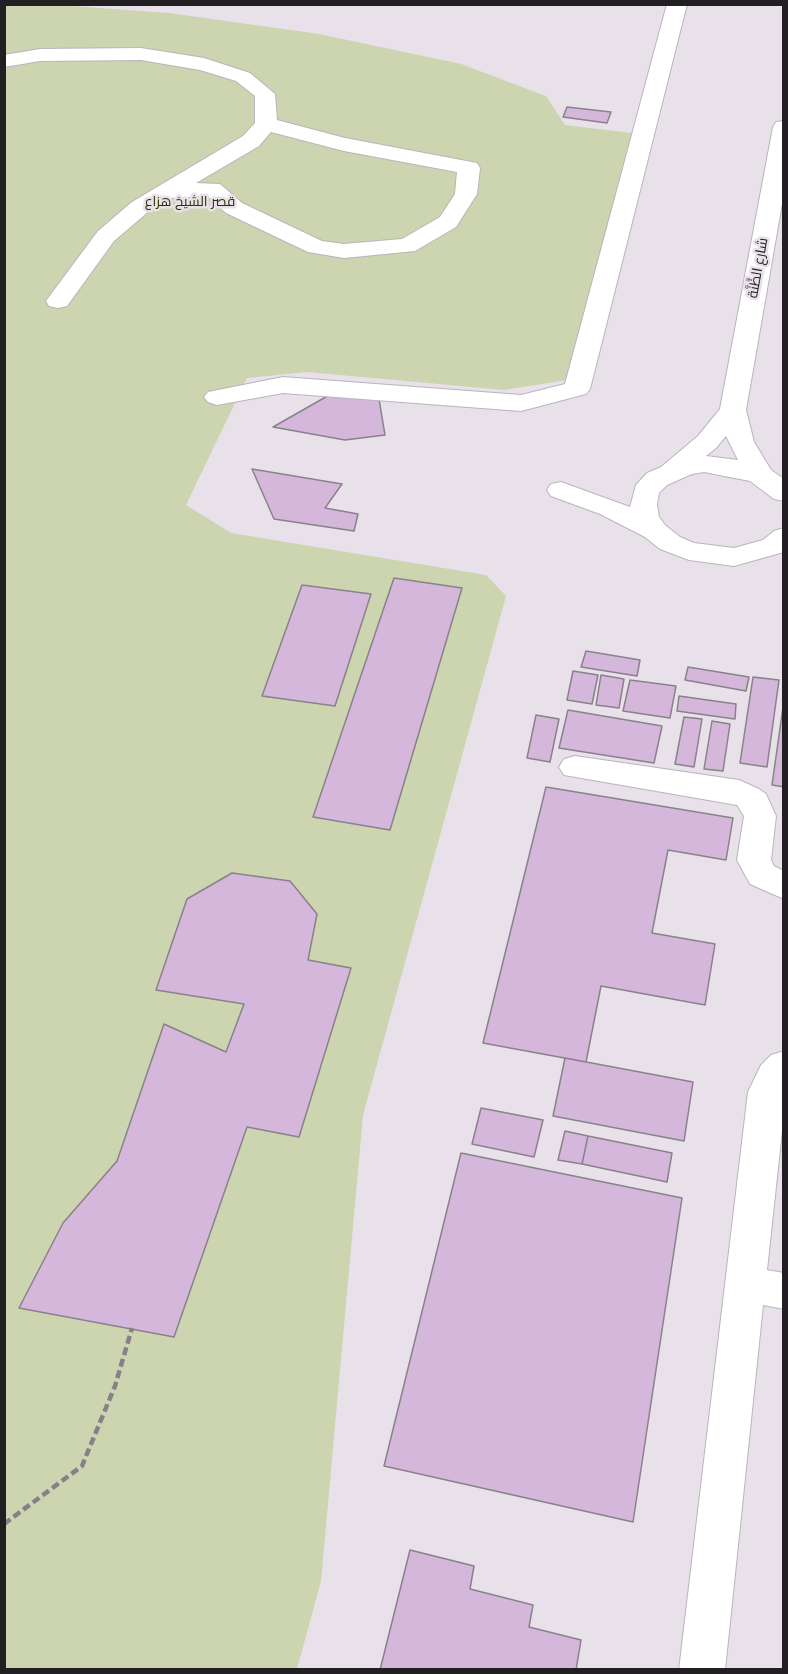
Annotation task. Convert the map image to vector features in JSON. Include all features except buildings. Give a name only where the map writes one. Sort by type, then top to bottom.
[{"type":"street","points":[[217,397],[283,385],[521,403],[577,389],[677,4]]},
{"type":"street","points":[[4,62],[40,55],[141,54],[204,64],[243,77],[265,94],[266,124],[251,141],[140,207],[106,236],[58,300]]},
{"type":"street","points":[[170,191],[212,189],[234,208],[316,247],[345,251],[407,246],[448,222],[466,194],[469,168],[344,144],[266,124]]},
{"type":"street","name":"شارع الظَّنَّة","points":[[760,475],[741,442],[733,410],[783,127]]},
{"type":"street","points":[[759,268],[783,271]]},
{"type":"street","name":"شارع الظَّنَّة","points":[[663,475],[707,442],[733,410]]},
{"type":"street","points":[[780,542],[755,553],[734,557],[711,556],[670,543],[655,531],[610,508],[561,490],[610,487],[704,464],[743,469],[760,475],[783,493]]},
{"type":"street","points":[[655,531],[645,518],[643,504],[646,490],[663,475]]},
{"type":"street","points":[[575,767],[739,792],[748,796],[755,802],[760,816],[754,860],[762,875],[783,886]]},
{"type":"street","points":[[702,1670],[765,1288],[767,1092],[774,1076],[783,1066]]},
{"type":"path","points":[[4,1524],[82,1466],[115,1386],[132,1328]]},
{"type":"green space","name":"قصر الشيخ هزاع","points":[[5,5],[58,5],[169,13],[319,34],[461,64],[546,96],[565,125],[640,134],[574,379],[504,390],[307,372],[247,378],[186,505],[231,533],[486,575],[506,596],[363,1115],[321,1581],[297,1669],[5,1670]],"holes":[[[232,873],[317,914],[308,960],[351,968],[299,1136],[247,1127],[117,1161],[164,1024],[226,1052],[244,1004],[156,990],[187,899]]]}]
